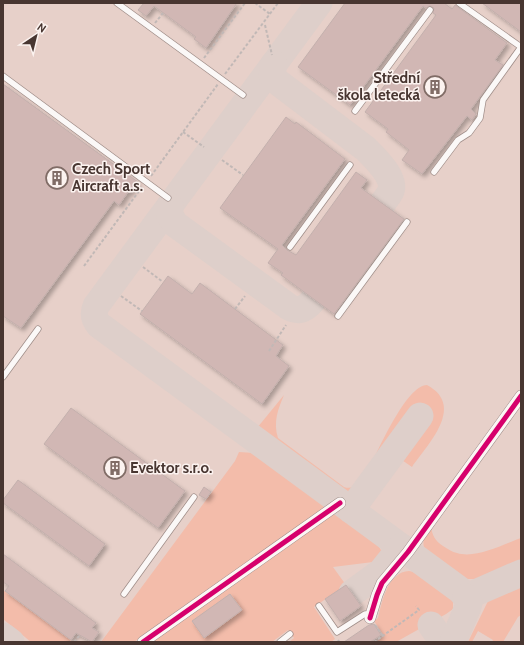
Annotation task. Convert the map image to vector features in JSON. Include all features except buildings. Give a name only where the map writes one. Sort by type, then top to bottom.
[{"type":"street","points":[[371,616],[377,594],[382,583],[408,552],[521,396]]},
{"type":"street","points":[[143,642],[340,502]]},
{"type":"lane","points":[[117,3],[242,95]]},
{"type":"lane","points":[[434,172],[458,140],[469,133],[480,118],[484,100],[521,47],[459,3]]},
{"type":"lane","points":[[355,111],[430,10]]},
{"type":"lane","points":[[3,76],[168,198]]},
{"type":"lane","points":[[290,247],[350,165]]},
{"type":"lane","points":[[338,316],[407,222]]},
{"type":"lane","points":[[3,377],[38,328]]},
{"type":"lane","points":[[124,594],[194,497]]},
{"type":"lane","points":[[319,606],[337,632],[365,614],[371,616]]},
{"type":"lane","points":[[280,642],[290,634]]},
{"type":"path","points":[[200,64],[245,3]]},
{"type":"path","points":[[255,3],[270,14]]},
{"type":"path","points":[[84,266],[278,3]]},
{"type":"path","points":[[152,28],[163,13]]},
{"type":"path","points":[[265,25],[272,55]]},
{"type":"path","points":[[183,132],[204,147]]},
{"type":"path","points":[[222,160],[243,175]]},
{"type":"path","points":[[143,267],[163,282]]},
{"type":"path","points":[[121,296],[142,311]]},
{"type":"path","points":[[235,309],[245,296]]},
{"type":"path","points":[[269,351],[286,325]]},
{"type":"path","points":[[374,642],[419,610],[416,606]]},
{"type":"path","points":[[371,616],[383,636]]},
{"type":"path","points":[[74,642],[80,635]]},
{"type":"path","points":[[337,642],[343,638]]},
{"type":"shaded area","points":[[427,385],[438,394],[443,403],[444,414],[440,425],[427,447],[412,467],[396,456],[425,419],[417,412],[364,483],[357,490],[352,492],[343,490],[257,428],[284,395],[276,421],[278,438],[344,487],[352,487],[358,484],[368,471],[401,407],[419,388]]},
{"type":"shaded area","points":[[239,452],[254,453],[327,507],[134,642],[101,642],[235,461]]},
{"type":"shaded area","points":[[334,512],[378,545],[382,552],[379,559],[373,562],[333,567],[346,585],[314,607],[335,639],[331,642],[289,642],[294,638],[288,630],[272,642],[151,642]]},
{"type":"shaded area","points":[[431,526],[434,538],[440,544],[457,553],[473,554],[490,550],[521,538],[521,567],[498,578],[497,576],[480,579],[462,579],[425,551],[423,544]]},
{"type":"shaded area","points":[[409,571],[427,579],[450,597],[453,601],[453,609],[396,642],[376,642],[384,636],[374,621],[378,618],[387,588],[396,576]]},
{"type":"shaded area","points":[[521,578],[521,615],[518,617],[503,642],[492,642],[493,640],[478,631],[472,642],[468,642],[489,599],[502,588]]},
{"type":"shaded area","points":[[3,590],[71,640],[70,642],[31,642],[3,619]]},
{"type":"taxiway","points":[[319,3],[96,306],[94,311],[95,318],[99,325],[460,590],[466,597],[521,573]]},
{"type":"taxiway","points":[[274,64],[272,75],[275,80],[366,149],[383,168],[392,186],[391,191],[382,204]]},
{"type":"taxiway","points":[[170,206],[170,215],[175,224],[289,307],[297,310],[303,309],[314,299]]},
{"type":"taxiway","points":[[351,510],[420,416]]},
{"type":"taxiway","points":[[352,593],[381,572],[401,547]]},
{"type":"taxiway","points":[[453,642],[468,607],[469,603],[466,597]]},
{"type":"taxiway","points":[[431,625],[443,642]]},
{"type":"taxiway","points":[[3,636],[11,642]]},
{"type":"cycle path","points":[[370,618],[382,583],[408,552],[521,396]]},
{"type":"cycle path","points":[[143,642],[340,503]]},
{"type":"place","name":"Střední škola letecká","points":[[435,87]]},
{"type":"place","name":"Czech Sport Aircraft a.s.","points":[[57,178]]},
{"type":"place","name":"Evektor s.r.o.","points":[[115,468]]}]
